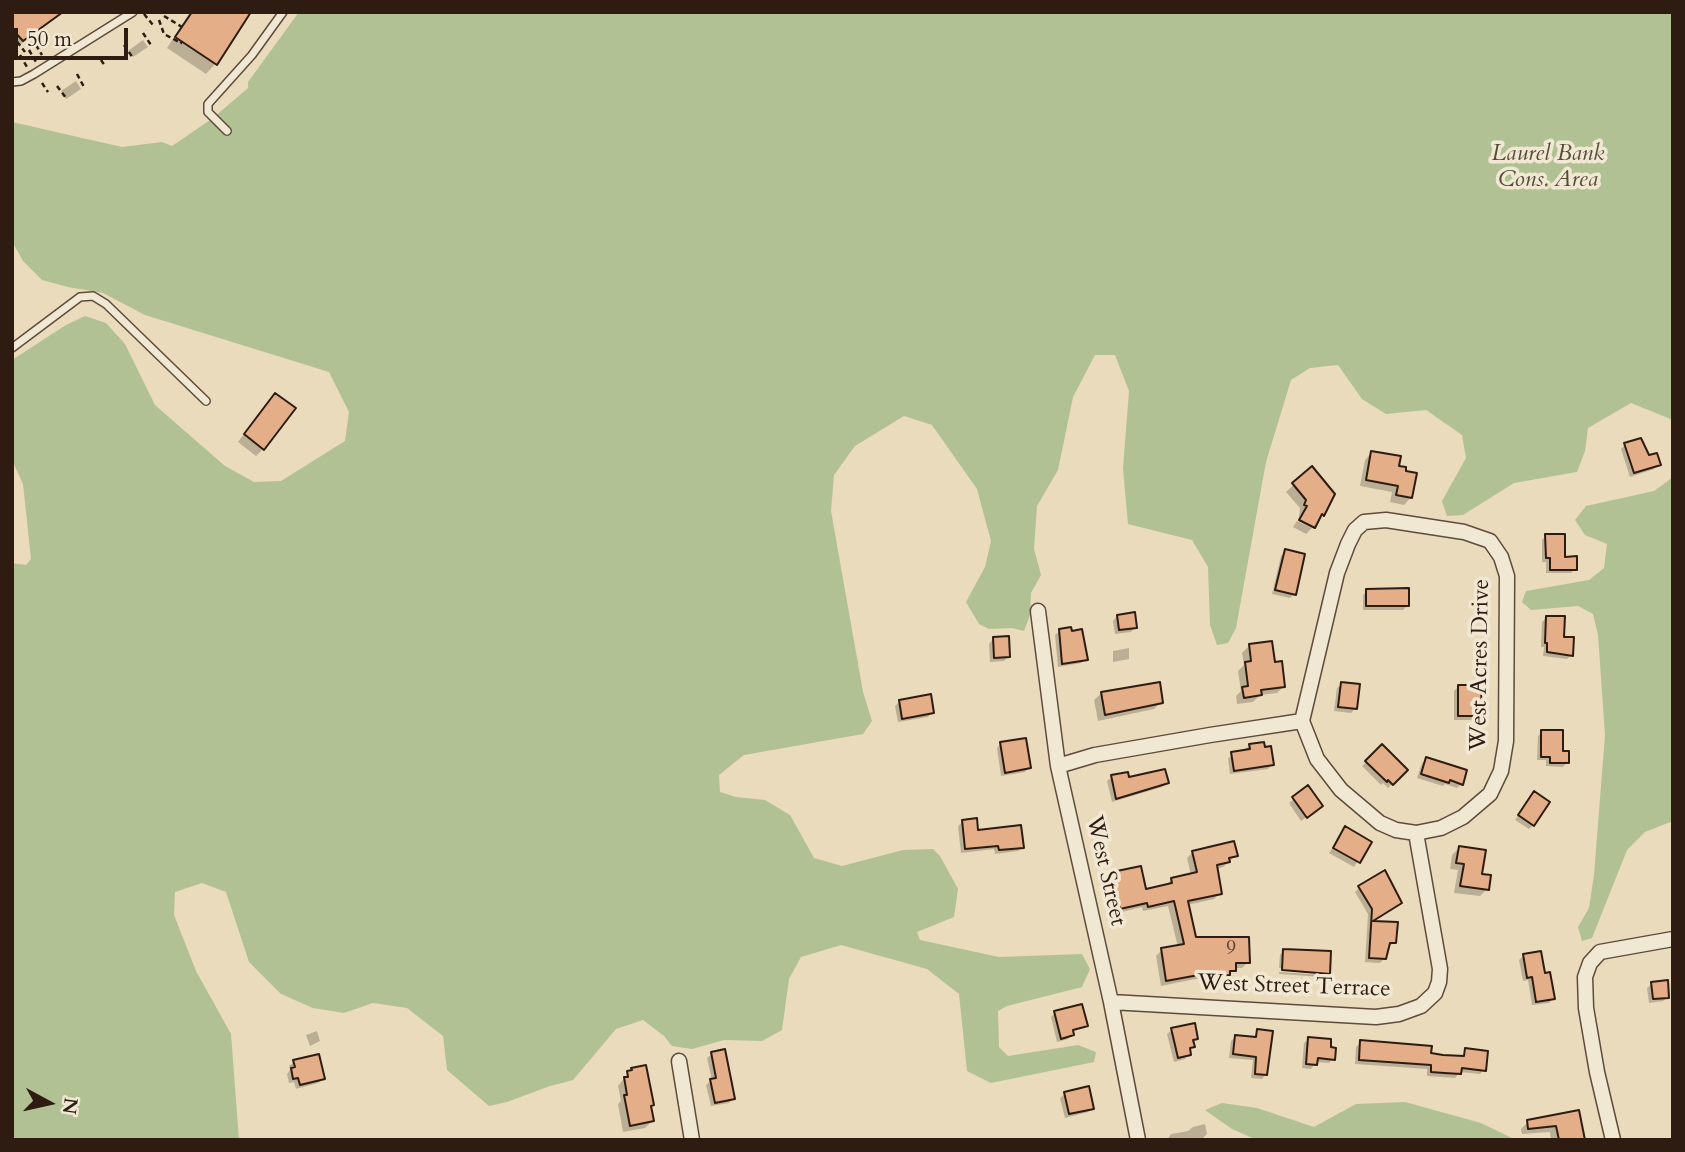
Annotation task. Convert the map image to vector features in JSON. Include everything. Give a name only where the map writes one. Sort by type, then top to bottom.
[{"type":"street","name":"West Acres Drive","points":[[1302,722],[1337,573],[1355,530],[1364,522],[1386,520],[1464,532],[1490,541],[1502,556],[1507,576],[1506,741],[1501,771],[1490,794],[1462,817],[1441,828],[1416,833]]},
{"type":"street","name":"West Street","points":[[1038,611],[1058,766],[1111,1002],[1138,1140]]},
{"type":"street","points":[[1058,766],[1095,755],[1210,734],[1302,722],[1317,759],[1341,790],[1380,822],[1396,830],[1416,833]]},
{"type":"street","name":"West Street Terrace","points":[[1111,1002],[1376,1017],[1399,1014],[1421,1006],[1435,993],[1440,970],[1416,833]]},
{"type":"street","points":[[1613,1140],[1586,1008],[1585,977],[1590,962],[1600,952],[1673,939]]},
{"type":"street","points":[[678,1061],[692,1140]]},
{"type":"lane","points":[[12,82],[21,81],[34,74],[133,12]]},
{"type":"lane","points":[[227,131],[208,112],[208,104],[252,55],[283,12]]},
{"type":"lane","points":[[12,348],[80,297],[93,296],[115,313],[206,401]]},
{"type":"path","points":[[142,12],[153,25]]},
{"type":"path","points":[[164,16],[182,27]]},
{"type":"path","points":[[159,20],[164,34],[181,41]]},
{"type":"path","points":[[143,33],[151,45]]},
{"type":"path","points":[[12,35],[25,52]]},
{"type":"path","points":[[124,45],[133,58]]},
{"type":"path","points":[[20,55],[27,67]]},
{"type":"path","points":[[101,60],[105,66]]},
{"type":"path","points":[[77,74],[85,87]]},
{"type":"path","points":[[42,83],[48,92]]},
{"type":"path","points":[[57,86],[66,99]]},
{"type":"green space","name":"Laurel Bank Cons. Area","points":[[299,12],[1673,12],[1673,420],[1631,403],[1588,428],[1585,451],[1577,472],[1514,483],[1463,515],[1447,516],[1442,501],[1466,458],[1462,435],[1426,410],[1386,414],[1362,399],[1338,365],[1310,368],[1291,380],[1266,462],[1236,628],[1228,643],[1217,645],[1210,625],[1208,567],[1192,540],[1128,524],[1123,468],[1129,391],[1115,355],[1095,355],[1073,397],[1058,470],[1037,506],[1034,549],[1041,575],[1031,593],[1030,615],[1024,631],[1012,628],[989,629],[979,624],[966,602],[985,567],[991,541],[977,489],[932,425],[904,416],[855,446],[834,475],[831,511],[863,692],[872,721],[863,734],[744,755],[719,775],[720,792],[736,797],[765,800],[790,815],[814,858],[842,866],[903,850],[933,849],[940,856],[958,889],[954,917],[917,932],[920,940],[999,957],[1082,954],[1090,969],[1082,987],[1007,1006],[998,1011],[999,1047],[1008,1056],[1078,1045],[1096,1052],[1094,1062],[991,1083],[967,1071],[959,994],[927,969],[841,945],[801,957],[789,979],[782,1030],[762,1041],[724,1040],[692,1049],[672,1046],[664,1036],[643,1020],[616,1029],[573,1080],[489,1106],[447,1070],[443,1036],[407,1008],[373,1003],[344,1013],[313,1008],[281,994],[249,962],[226,892],[202,883],[175,892],[174,915],[196,971],[231,1034],[239,1140],[12,1140],[12,563],[26,565],[31,559],[23,484],[12,460],[12,360],[66,325],[85,316],[106,323],[125,344],[155,405],[225,466],[254,482],[281,481],[345,441],[349,412],[329,372],[145,315],[103,293],[42,280],[23,261],[12,241],[12,122],[122,147],[162,142],[172,146],[213,118],[248,88],[248,82]]},
{"type":"green space","points":[[1673,477],[1673,821],[1645,832],[1627,850],[1592,938],[1582,941],[1578,927],[1589,908],[1594,875],[1605,735],[1598,635],[1593,614],[1578,606],[1531,610],[1522,602],[1526,591],[1589,580],[1604,568],[1607,544],[1585,535],[1575,520],[1586,506],[1654,491]]},
{"type":"green space","points":[[1405,1102],[1481,1123],[1516,1140],[1257,1140],[1232,1129],[1205,1110],[1222,1103],[1257,1108],[1314,1127],[1356,1104]]},
{"type":"building","points":[[12,12],[63,12],[23,41],[12,29]]},
{"type":"building","points":[[192,12],[251,12],[217,65],[175,37]]},
{"type":"building","points":[[275,393],[296,408],[264,450],[244,434]]},
{"type":"building","points":[[1641,438],[1649,455],[1657,453],[1661,465],[1634,473],[1624,443]]},
{"type":"building","points":[[1371,451],[1401,456],[1399,466],[1406,467],[1406,471],[1417,473],[1412,498],[1396,495],[1398,486],[1366,480]]},
{"type":"building","points":[[1312,466],[1335,494],[1315,528],[1299,520],[1307,506],[1304,505],[1306,500],[1292,483]]},
{"type":"building","points":[[1545,534],[1565,534],[1565,557],[1577,556],[1577,570],[1550,570],[1550,558],[1546,558]]},
{"type":"building","points":[[1285,549],[1305,554],[1296,595],[1275,590]]},
{"type":"building","points":[[1409,588],[1409,606],[1366,606],[1366,589]]},
{"type":"building","points":[[1135,612],[1137,628],[1119,630],[1117,615]]},
{"type":"building","points":[[1546,616],[1565,616],[1564,637],[1574,637],[1573,656],[1547,652]]},
{"type":"building","points":[[1071,627],[1072,631],[1082,629],[1088,660],[1062,664],[1059,629]]},
{"type":"building","points":[[1009,636],[1010,657],[994,658],[993,637]]},
{"type":"building","points":[[1272,641],[1275,662],[1282,661],[1285,687],[1261,690],[1262,695],[1244,698],[1242,687],[1248,686],[1245,662],[1251,661],[1249,644]]},
{"type":"building","points":[[1160,682],[1163,703],[1105,715],[1101,692]]},
{"type":"building","points":[[1341,682],[1360,684],[1357,709],[1338,707]]},
{"type":"building","points":[[1458,685],[1481,685],[1482,716],[1458,716]]},
{"type":"building","points":[[931,694],[934,713],[902,719],[899,700]]},
{"type":"building","points":[[1541,730],[1563,730],[1563,751],[1569,751],[1569,763],[1550,763],[1550,757],[1541,757]]},
{"type":"building","points":[[1026,738],[1031,768],[1005,773],[1000,742]]},
{"type":"building","points":[[1264,742],[1265,747],[1271,746],[1274,765],[1234,771],[1231,752],[1250,749],[1249,744]]},
{"type":"building","points":[[1382,744],[1408,770],[1393,785],[1365,761]]},
{"type":"building","points":[[1426,757],[1467,770],[1463,785],[1421,774]]},
{"type":"building","points":[[1165,769],[1169,783],[1116,799],[1111,775],[1128,772],[1129,777]]},
{"type":"building","points":[[1308,785],[1323,806],[1307,818],[1292,797]]},
{"type":"building","points":[[1534,791],[1550,802],[1534,826],[1518,815]]},
{"type":"building","points":[[977,818],[978,830],[1021,825],[1024,848],[999,850],[998,846],[965,849],[962,820]]},
{"type":"building","points":[[1345,826],[1372,842],[1360,863],[1333,848]]},
{"type":"building","points":[[1234,841],[1238,856],[1229,858],[1230,862],[1217,865],[1222,894],[1188,901],[1196,937],[1249,937],[1250,963],[1236,963],[1236,971],[1230,971],[1230,975],[1215,976],[1215,972],[1166,981],[1161,948],[1184,944],[1174,901],[1148,907],[1147,903],[1120,909],[1112,872],[1141,866],[1146,889],[1172,883],[1171,878],[1197,872],[1192,851]]},
{"type":"building","points":[[1459,846],[1486,850],[1482,874],[1491,875],[1489,890],[1460,886],[1464,864],[1456,863]]},
{"type":"building","points":[[1385,870],[1402,903],[1373,921],[1398,922],[1396,943],[1390,943],[1386,959],[1369,958],[1372,909],[1358,886]]},
{"type":"building","points":[[1283,949],[1331,951],[1330,974],[1282,970]]},
{"type":"building","points":[[1541,951],[1545,973],[1550,972],[1555,999],[1536,1002],[1532,977],[1527,978],[1523,954]]},
{"type":"building","points":[[1668,980],[1669,998],[1653,999],[1651,982]]},
{"type":"building","points":[[1082,1004],[1088,1026],[1073,1030],[1074,1035],[1061,1039],[1054,1011]]},
{"type":"building","points":[[1195,1023],[1198,1039],[1193,1040],[1195,1047],[1190,1048],[1191,1055],[1178,1058],[1171,1028]]},
{"type":"building","points":[[1257,1029],[1273,1031],[1267,1075],[1255,1074],[1256,1057],[1233,1054],[1235,1035],[1256,1037]]},
{"type":"building","points":[[1308,1037],[1331,1039],[1331,1047],[1336,1048],[1335,1060],[1318,1058],[1317,1065],[1306,1064]]},
{"type":"building","points":[[1360,1040],[1432,1046],[1431,1053],[1443,1055],[1464,1056],[1465,1048],[1488,1051],[1486,1071],[1462,1068],[1461,1074],[1431,1072],[1431,1065],[1359,1060]]},
{"type":"building","points":[[725,1049],[735,1099],[715,1103],[710,1079],[716,1078],[711,1052]]},
{"type":"building","points":[[319,1054],[325,1079],[300,1085],[298,1078],[293,1079],[293,1060]]},
{"type":"building","points":[[646,1065],[654,1105],[651,1106],[654,1121],[630,1126],[624,1095],[627,1095],[624,1077],[628,1077],[627,1071],[632,1070],[631,1068]]},
{"type":"building","points":[[1089,1086],[1094,1109],[1069,1114],[1064,1092]]},
{"type":"building","points":[[1579,1110],[1585,1140],[1559,1140],[1556,1126],[1528,1129],[1527,1120]]}]
